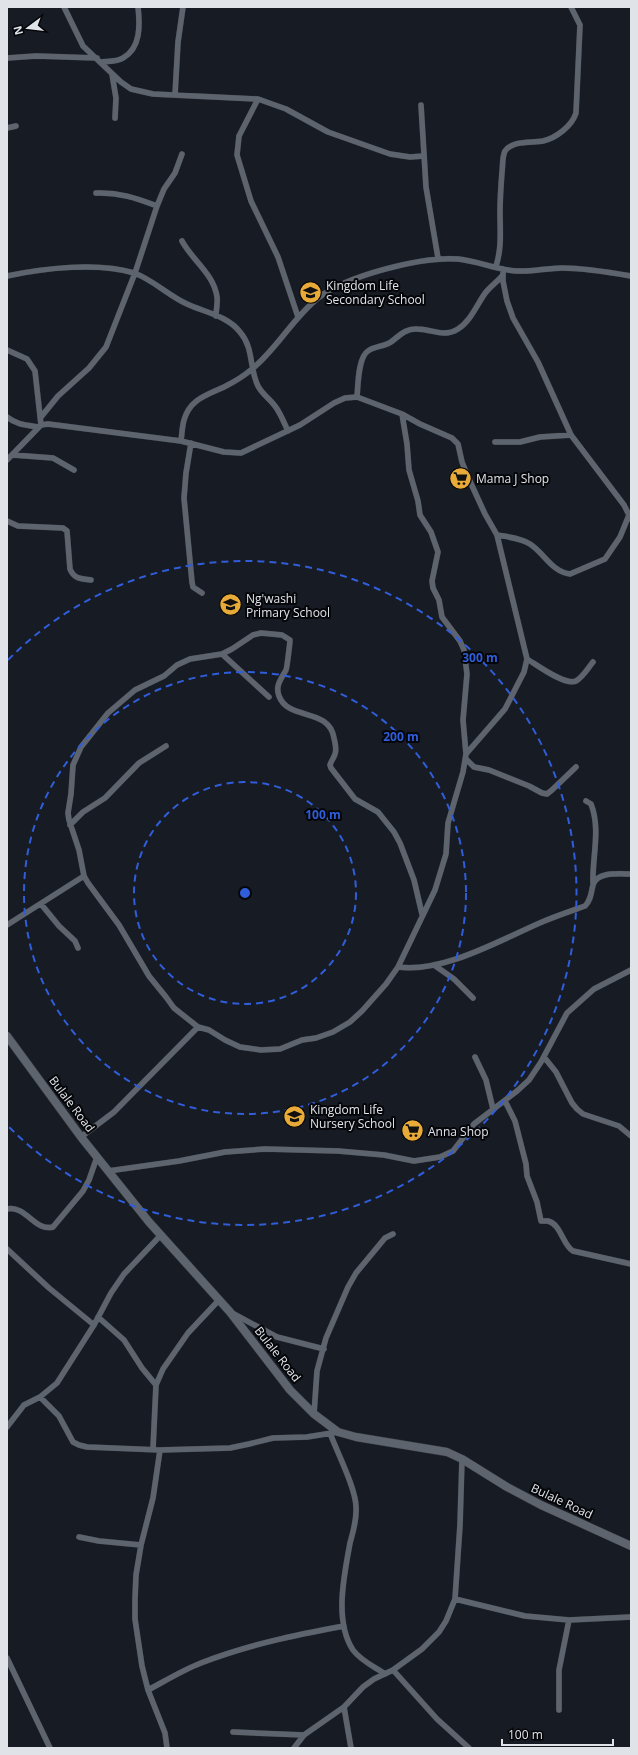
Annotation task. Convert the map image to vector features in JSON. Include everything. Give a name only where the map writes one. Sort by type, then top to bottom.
[{"type":"street","points":[[64,7],[79,40],[112,74],[131,89],[153,94],[258,99],[286,109],[328,132],[390,154],[410,157],[424,156]]},
{"type":"street","points":[[7,58],[36,56],[99,60],[122,59],[134,48],[137,39],[140,26],[138,7]]},
{"type":"street","points":[[175,95],[178,42],[183,7]]},
{"type":"street","points":[[496,266],[500,249],[500,193],[502,158],[504,152],[511,146],[517,144],[543,141],[552,138],[567,127],[574,119],[576,113],[580,24],[571,7]]},
{"type":"street","points":[[112,74],[116,98],[115,118]]},
{"type":"street","points":[[258,99],[239,136],[237,155],[251,201],[278,256],[298,317]]},
{"type":"street","points":[[421,105],[426,187],[438,258]]},
{"type":"street","points":[[7,128],[16,126]]},
{"type":"street","points":[[41,417],[58,396],[88,368],[106,347],[135,273],[156,206],[164,189],[175,173],[182,154]]},
{"type":"street","points":[[96,193],[122,194],[156,206]]},
{"type":"street","points":[[182,241],[203,267],[214,287],[217,295],[216,316]]},
{"type":"street","points":[[180,441],[184,420],[195,401],[252,370],[266,356],[298,317],[317,299],[347,282],[384,269],[438,258],[475,261],[496,266],[503,272],[507,301],[513,318],[538,362],[571,435],[624,505],[630,517],[620,537],[605,559],[570,574],[555,568],[529,543],[514,538],[497,535]]},
{"type":"street","points":[[7,276],[33,271],[88,267],[135,273],[182,302],[216,316],[233,325],[246,340],[251,355],[252,370],[261,392],[277,409],[288,431]]},
{"type":"street","points":[[357,397],[361,360],[364,354],[369,350],[390,343],[409,330],[416,328],[449,334],[459,328],[477,308],[486,292],[503,272],[569,268],[595,270],[631,276]]},
{"type":"street","points":[[7,350],[27,359],[35,372],[38,404],[41,417],[40,426],[7,460]]},
{"type":"street","points":[[7,417],[21,425],[40,426],[48,424],[80,427],[180,441],[224,452],[241,453],[300,425],[334,403],[345,398],[357,397],[402,414],[420,424],[452,438],[458,444],[465,470],[485,514],[497,535],[527,659],[524,672],[505,709],[466,756]]},
{"type":"street","points":[[402,414],[407,444],[409,470],[418,501],[420,514],[431,532],[438,552],[432,581],[433,588],[439,600],[442,617],[460,641],[464,650],[467,674],[462,720],[466,756],[464,770],[448,823],[446,854],[435,890],[422,914],[398,967],[386,984],[350,1022],[333,1032],[316,1038],[302,1040],[280,1049],[261,1050],[240,1047],[204,1027],[198,1027],[174,1008],[149,976],[119,925],[84,876],[79,850],[70,825],[68,813],[73,765],[81,747],[108,713],[135,690],[164,676],[177,665],[190,659],[222,654],[253,635],[261,632],[282,635],[290,640],[290,644],[286,670],[280,680],[278,688],[280,700],[285,706],[322,720],[332,729],[336,749],[335,756],[330,765],[331,768],[355,799],[378,812],[394,832],[400,843],[412,875],[422,914]]},
{"type":"street","points":[[495,442],[520,442],[540,437],[571,435]]},
{"type":"street","points":[[191,443],[184,498],[192,582],[193,587],[202,593]]},
{"type":"street","points":[[13,455],[53,458],[74,470]]},
{"type":"street","points":[[7,521],[18,526],[63,528],[68,532],[70,569],[72,575],[76,578],[91,580]]},
{"type":"street","points":[[222,654],[269,697]]},
{"type":"street","points":[[527,659],[560,679],[571,682],[576,681],[593,662]]},
{"type":"street","points":[[70,825],[83,812],[105,798],[139,763],[166,746]]},
{"type":"street","points":[[466,756],[474,767]]},
{"type":"street","points":[[464,770],[474,767],[489,770],[546,794],[562,782],[576,767]]},
{"type":"street","points":[[398,967],[409,968],[449,962],[556,916],[585,906],[591,896],[595,856],[594,815],[591,804],[586,801]]},
{"type":"street","points":[[593,883],[604,875],[631,874]]},
{"type":"street","points":[[7,925],[84,876]]},
{"type":"street","points":[[41,904],[59,926],[75,941],[78,948]]},
{"type":"street","points":[[434,965],[454,980],[473,998]]},
{"type":"street","points":[[108,1171],[179,1161],[225,1152],[265,1149],[316,1149],[384,1155],[414,1161],[440,1158],[454,1150],[474,1124],[505,1101],[529,1080],[544,1057],[567,1013],[594,989],[631,970]]},
{"type":"street","points":[[81,1137],[114,1112],[198,1027]]},
{"type":"street","name":"Bulale Road","points":[[9,1042],[81,1137],[160,1236],[230,1312],[290,1390],[334,1432],[447,1452],[462,1459],[507,1487],[541,1505],[631,1546]]},
{"type":"street","points":[[475,1057],[486,1080],[493,1109]]},
{"type":"street","points":[[544,1057],[556,1072],[572,1104],[577,1109],[590,1116],[619,1126],[631,1136]]},
{"type":"street","points":[[505,1101],[515,1121],[526,1164],[527,1176],[537,1202],[541,1221],[548,1221],[557,1228],[568,1247],[573,1252],[631,1264]]},
{"type":"street","points":[[7,1209],[16,1209],[24,1213],[42,1227],[53,1228],[83,1191],[97,1157]]},
{"type":"street","points":[[314,1414],[318,1371],[326,1338],[348,1287],[356,1273],[385,1238],[393,1234]]},
{"type":"street","points":[[7,1427],[24,1405],[40,1396],[57,1383],[124,1274],[160,1236]]},
{"type":"street","points":[[7,1249],[49,1288],[94,1325]]},
{"type":"street","points":[[153,1449],[156,1385],[163,1369],[188,1333],[219,1300]]},
{"type":"street","points":[[230,1312],[255,1324],[268,1333],[324,1349]]},
{"type":"street","points":[[98,1317],[124,1340],[142,1368],[156,1385]]},
{"type":"street","points":[[40,1396],[59,1416],[73,1442],[79,1445],[160,1450],[230,1448],[273,1438],[307,1438],[334,1432],[356,1505],[355,1523],[342,1584],[344,1626],[354,1651],[362,1660],[385,1674]]},
{"type":"street","points":[[160,1450],[153,1498],[141,1545],[136,1575],[135,1619],[142,1666],[148,1690],[164,1734],[167,1748]]},
{"type":"street","points":[[294,1748],[304,1735],[344,1707],[364,1687],[413,1656],[439,1632],[446,1621],[455,1599],[460,1525],[462,1459]]},
{"type":"street","points":[[78,1537],[99,1541],[141,1545]]},
{"type":"street","points":[[455,1599],[525,1616],[569,1620],[631,1618]]},
{"type":"street","points":[[558,1710],[559,1670],[569,1620]]},
{"type":"street","points":[[148,1690],[200,1664],[248,1647],[282,1638],[344,1626]]},
{"type":"street","points":[[7,1658],[50,1748]]},
{"type":"street","points":[[393,1670],[437,1719],[470,1748]]},
{"type":"street","points":[[344,1707],[351,1748]]},
{"type":"street","points":[[233,1732],[304,1735]]},
{"type":"place","name":"Kingdom Life Secondary School","points":[[310,292]]},
{"type":"place","name":"Mama J Shop","points":[[460,478]]},
{"type":"place","name":"Ng'washi Primary School","points":[[231,605]]},
{"type":"place","name":"Kingdom Life Nursery School","points":[[294,1116]]},
{"type":"place","name":"Anna Shop","points":[[412,1131]]}]
